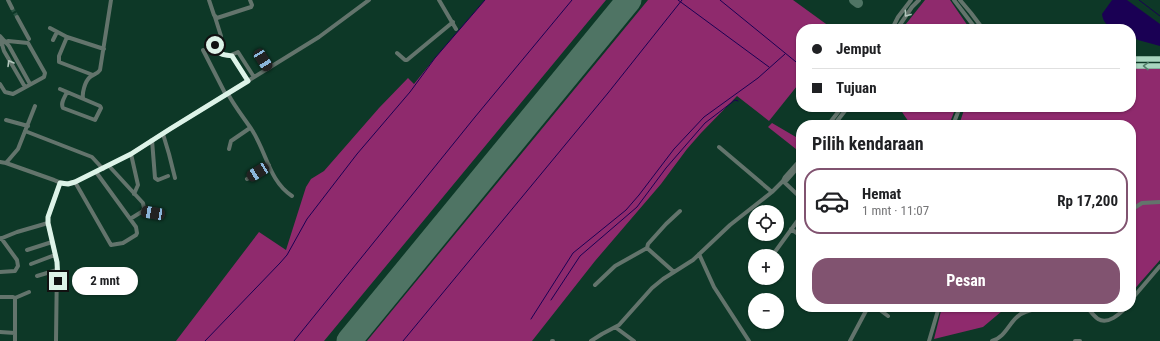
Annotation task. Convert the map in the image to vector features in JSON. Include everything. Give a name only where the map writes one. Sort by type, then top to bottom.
[{"type":"highway","points":[[1136,59],[1160,59]]},
{"type":"highway","points":[[1136,66],[1160,66]]},
{"type":"street","points":[[8,0],[12,8]]},
{"type":"street","points":[[83,98],[82,94],[89,78],[98,73],[100,70],[111,0]]},
{"type":"street","points":[[209,0],[221,36],[215,41],[215,45],[221,54],[225,56],[238,52],[254,78]]},
{"type":"street","points":[[215,17],[218,18],[251,7],[252,5],[250,0]]},
{"type":"street","points":[[0,162],[60,183],[68,184],[75,182],[131,154],[227,95],[319,37],[369,0]]},
{"type":"street","points":[[439,0],[456,29]]},
{"type":"street","points":[[894,24],[911,0]]},
{"type":"street","points":[[900,24],[919,0]]},
{"type":"street","points":[[954,0],[973,24]]},
{"type":"street","points":[[960,0],[980,24]]},
{"type":"street","points":[[967,16],[972,13]]},
{"type":"street","points":[[17,17],[29,39]]},
{"type":"street","points":[[397,53],[404,60],[407,60],[452,22]]},
{"type":"street","points":[[50,28],[67,37],[104,50]]},
{"type":"street","points":[[53,40],[57,32]]},
{"type":"street","points":[[0,37],[2,49],[25,87]]},
{"type":"street","points":[[67,37],[59,56],[59,62],[93,75]]},
{"type":"street","points":[[2,42],[9,46],[30,84]]},
{"type":"street","points":[[0,84],[5,92],[13,94],[44,77],[45,74],[29,44],[26,42],[2,42]]},
{"type":"street","points":[[2,49],[9,46]]},
{"type":"street","points":[[203,50],[227,95],[262,148],[279,185],[292,196]]},
{"type":"street","points":[[258,52],[268,68]]},
{"type":"street","points":[[231,55],[248,81]]},
{"type":"street","points":[[60,89],[101,106],[96,120],[63,108],[62,106],[67,92]]},
{"type":"street","points":[[6,163],[18,149],[35,106]]},
{"type":"street","points":[[832,120],[838,112]]},
{"type":"street","points":[[838,120],[844,112]]},
{"type":"street","points":[[6,120],[28,126]]},
{"type":"street","points":[[229,149],[231,141],[250,128]]},
{"type":"street","points":[[25,132],[92,157],[103,169]]},
{"type":"street","points":[[163,134],[175,178]]},
{"type":"street","points":[[152,140],[155,178],[158,180],[168,176]]},
{"type":"street","points":[[719,147],[772,192]]},
{"type":"street","points":[[131,154],[138,181],[137,189],[134,194]]},
{"type":"street","points":[[247,179],[269,165]]},
{"type":"street","points":[[591,341],[615,327],[630,314],[652,288],[663,279],[693,260],[730,225],[772,192],[796,165]]},
{"type":"street","points":[[109,166],[144,205],[143,211]]},
{"type":"street","points":[[783,181],[787,180],[796,170]]},
{"type":"street","points":[[75,182],[111,244],[123,243],[136,235],[136,229],[96,172]]},
{"type":"street","points":[[783,181],[796,193]]},
{"type":"street","points":[[56,341],[57,270],[48,217],[60,183]]},
{"type":"street","points":[[1136,207],[1142,203],[1160,202]]},
{"type":"street","points":[[130,219],[143,211],[153,213]]},
{"type":"street","points":[[595,285],[615,266],[647,248],[648,244],[680,211]]},
{"type":"street","points":[[777,249],[796,222]]},
{"type":"street","points":[[0,272],[15,271],[18,266],[17,260],[1,239],[17,232],[48,223]]},
{"type":"street","points":[[791,229],[796,232]]},
{"type":"street","points":[[27,250],[52,242]]},
{"type":"street","points":[[647,248],[674,272]]},
{"type":"street","points":[[699,254],[714,287],[749,341]]},
{"type":"street","points":[[31,264],[55,255]]},
{"type":"street","points":[[1136,294],[1160,266]]},
{"type":"street","points":[[37,276],[57,270]]},
{"type":"street","points":[[0,297],[15,298],[29,292]]},
{"type":"street","points":[[15,298],[15,341]]},
{"type":"street","points":[[850,341],[865,312]]},
{"type":"street","points":[[883,312],[888,316]]},
{"type":"street","points":[[929,341],[938,312]]},
{"type":"street","points":[[992,341],[1002,335],[1017,317],[1027,312]]},
{"type":"street","points":[[1092,312],[1098,319],[1109,320],[1122,312]]},
{"type":"street","points":[[615,327],[634,341]]},
{"type":"street","points":[[0,332],[15,333]]},
{"type":"street","points":[[1075,341],[1080,341]]},
{"type":"shaded area","points":[[485,0],[606,0],[324,341],[176,341],[259,232],[286,250],[306,187],[311,179],[324,171],[379,108],[408,78],[414,84]]},
{"type":"shaded area","points":[[648,0],[793,0],[826,24],[796,24],[796,87],[769,121],[737,96],[687,149],[661,184],[595,261],[532,341],[367,341]]},
{"type":"shaded area","points":[[925,0],[950,0],[967,24],[906,24]]},
{"type":"shaded area","points":[[1112,0],[1127,0],[1160,24],[1160,46],[1136,39],[1136,24],[1107,24],[1103,19],[1102,14]]},
{"type":"shaded area","points":[[1136,68],[1160,69],[1160,260],[1136,287],[1136,120],[961,120],[963,112],[1136,112]]},
{"type":"shaded area","points":[[902,112],[954,112],[951,120],[908,120]]},
{"type":"shaded area","points":[[772,123],[796,137],[796,149],[768,127]]},
{"type":"shaded area","points":[[941,312],[1001,312],[983,327],[934,339]]},
{"type":"waterway","points":[[205,341],[287,255],[307,219],[357,154],[410,92],[435,58],[485,0]]},
{"type":"waterway","points":[[294,341],[475,117],[572,0]]},
{"type":"waterway","points":[[678,0],[769,67]]},
{"type":"waterway","points":[[403,341],[608,93],[682,0]]},
{"type":"waterway","points":[[720,0],[796,62]]},
{"type":"waterway","points":[[1139,0],[1160,16]]},
{"type":"waterway","points":[[531,319],[573,253],[626,210],[674,149],[704,117],[758,78],[785,54]]},
{"type":"waterway","points":[[551,300],[580,256],[637,207],[666,168],[705,123],[735,100],[738,101]]},
{"type":"taxiway","points":[[854,0],[858,3]]},
{"type":"runway","points":[[349,341],[629,0]]},
{"type":"tunnel","points":[[12,8],[17,17]]},
{"type":"route","points":[[58,281],[57,262],[48,217],[60,183],[68,184],[75,182],[120,160],[248,81],[232,56],[225,56],[221,54],[215,45]]}]
